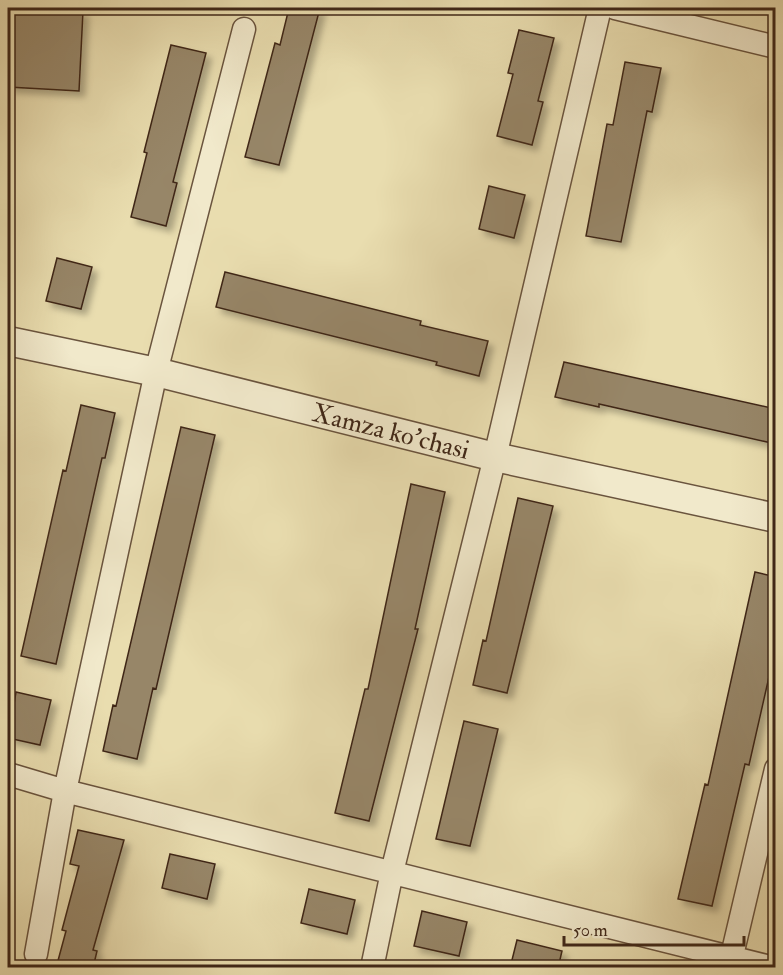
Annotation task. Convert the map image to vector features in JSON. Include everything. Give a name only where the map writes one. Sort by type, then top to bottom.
[{"type":"street","points":[[372,968],[392,872],[495,456],[600,8]]},
{"type":"street","points":[[615,8],[776,47]]},
{"type":"street","points":[[36,954],[65,791],[156,372],[244,29]]},
{"type":"street","name":"Xamza ko'chasi","points":[[8,341],[156,372],[495,456],[776,518]]},
{"type":"street","points":[[730,961],[776,769]]},
{"type":"street","points":[[8,774],[65,791],[392,872],[730,961],[774,968]]},
{"type":"building","points":[[8,8],[83,11],[79,91],[8,87]]},
{"type":"building","points":[[289,8],[320,8],[279,165],[245,157],[275,43],[280,45]]},
{"type":"building","points":[[519,30],[554,38],[538,101],[543,102],[532,145],[497,136],[513,74],[508,73]]},
{"type":"building","points":[[171,45],[206,53],[173,182],[177,183],[166,226],[131,217],[147,153],[144,152]]},
{"type":"building","points":[[625,62],[661,68],[652,112],[647,111],[621,242],[586,236],[607,124],[613,125]]},
{"type":"building","points":[[489,186],[525,195],[514,238],[479,229]]},
{"type":"building","points":[[57,258],[92,267],[81,309],[46,301]]},
{"type":"building","points":[[225,272],[421,321],[420,325],[488,341],[479,376],[436,365],[437,362],[216,307]]},
{"type":"building","points":[[564,362],[776,409],[776,444],[599,404],[599,407],[555,397]]},
{"type":"building","points":[[81,405],[115,413],[105,458],[102,458],[56,664],[21,656],[63,470],[66,471]]},
{"type":"building","points":[[181,427],[215,435],[156,689],[153,688],[137,759],[103,751],[113,705],[116,706]]},
{"type":"building","points":[[411,484],[445,492],[415,629],[418,629],[369,821],[335,813],[365,689],[368,689]]},
{"type":"building","points":[[518,498],[553,506],[507,693],[473,685],[483,640],[486,641]]},
{"type":"building","points":[[755,572],[776,577],[776,646],[749,765],[745,764],[712,906],[678,899],[705,784],[708,785]]},
{"type":"building","points":[[16,692],[51,700],[40,745],[8,738]]},
{"type":"building","points":[[464,721],[498,729],[470,846],[436,839]]},
{"type":"building","points":[[78,830],[124,840],[93,950],[97,951],[93,968],[56,968],[66,931],[62,930],[79,866],[70,864]]},
{"type":"building","points":[[170,854],[215,864],[207,899],[162,888]]},
{"type":"building","points":[[309,889],[355,900],[347,934],[301,923]]},
{"type":"building","points":[[422,911],[467,922],[459,956],[414,946]]},
{"type":"building","points":[[517,940],[562,951],[558,968],[510,968]]}]
